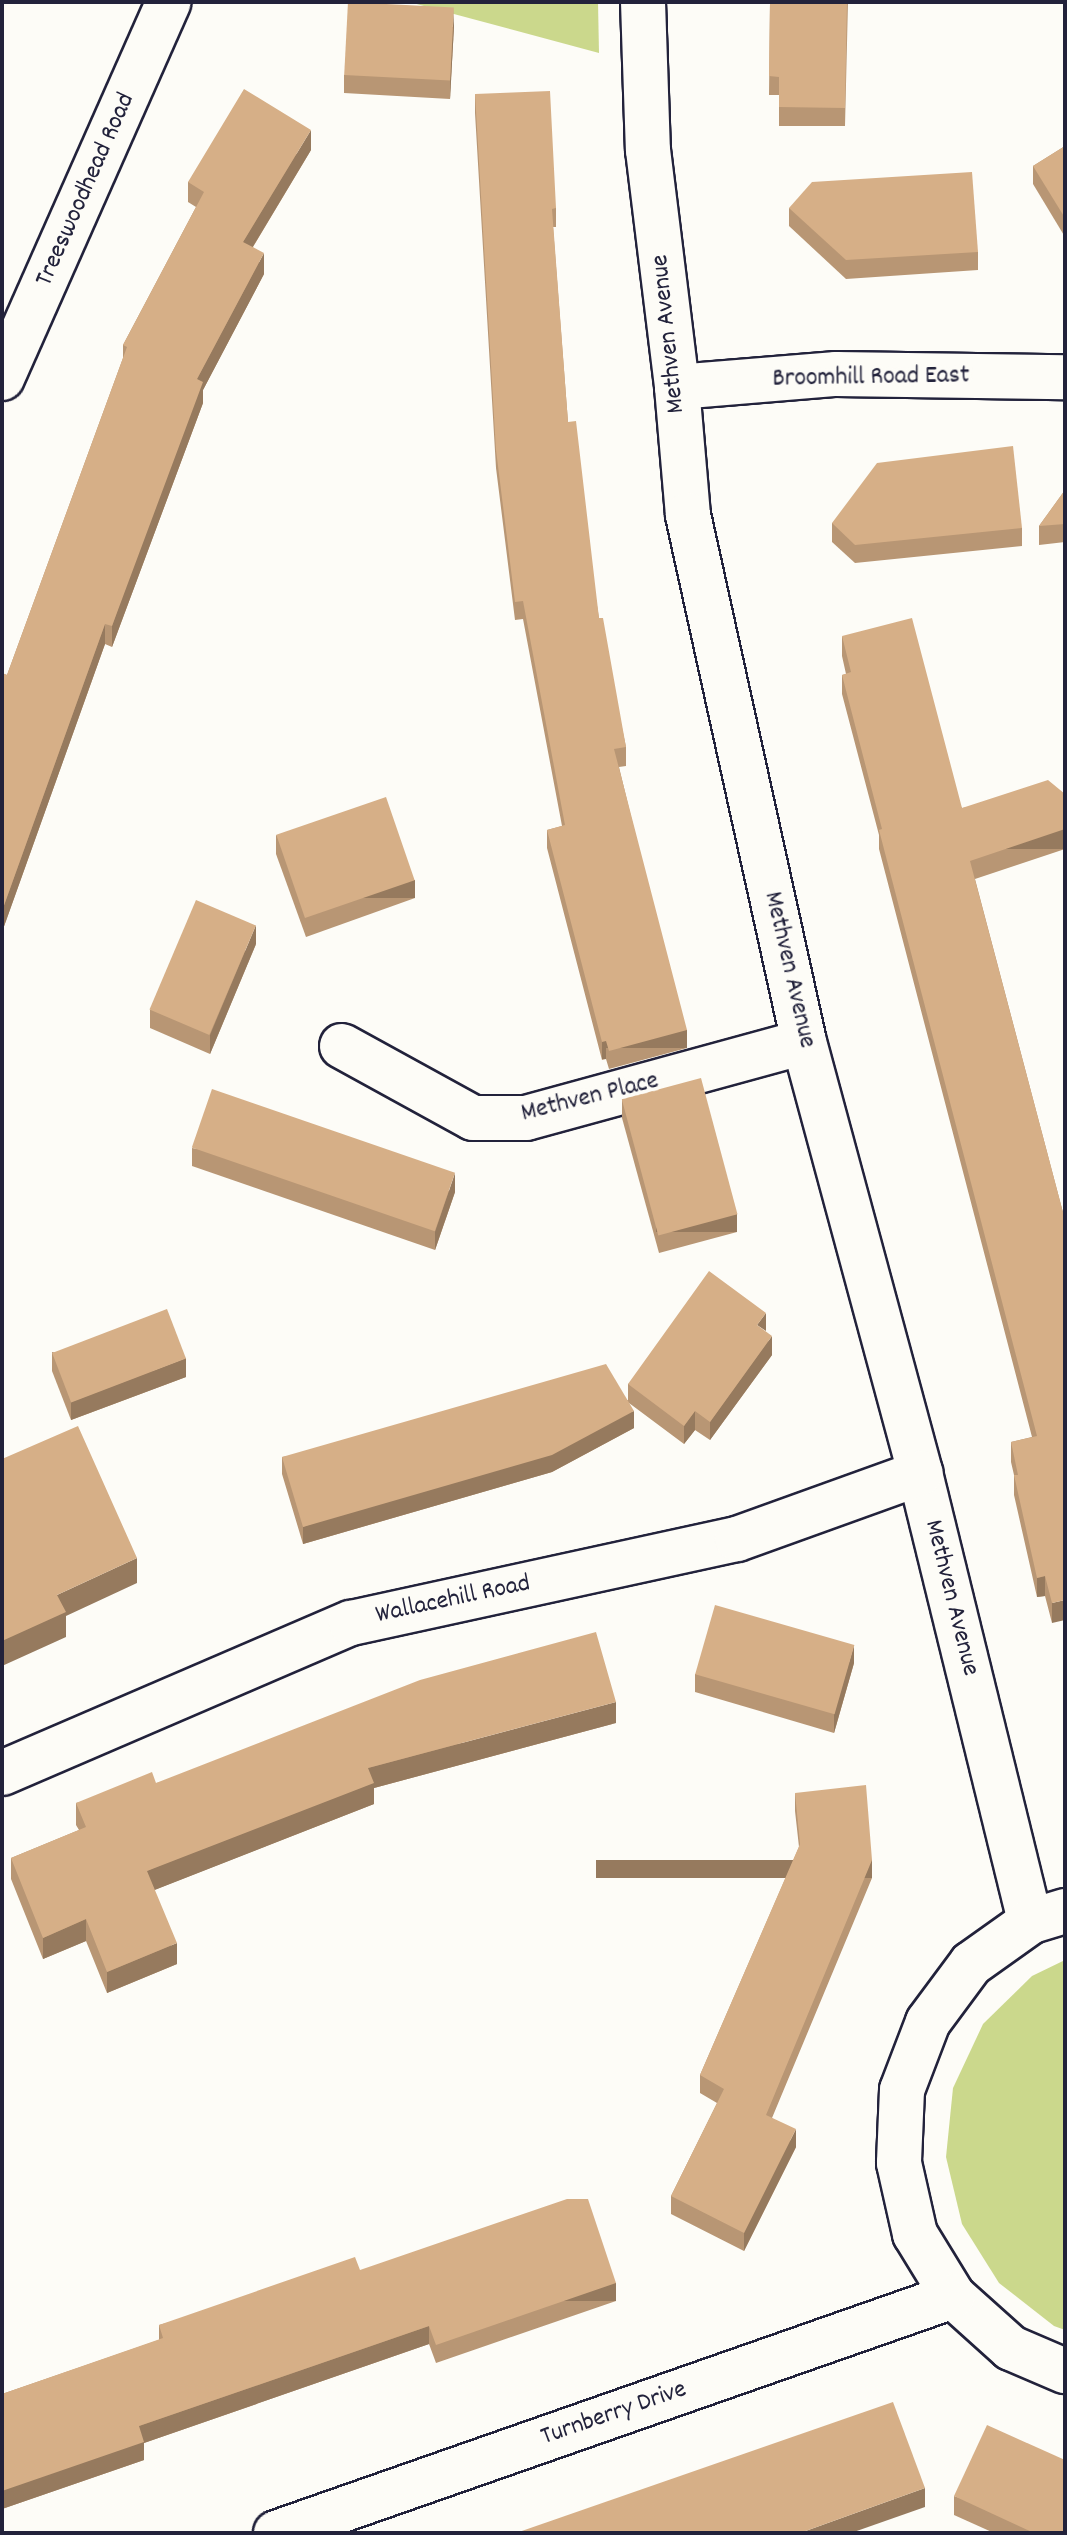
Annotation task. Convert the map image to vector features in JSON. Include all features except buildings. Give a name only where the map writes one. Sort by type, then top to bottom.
[{"type":"street","name":"Treeswoodhead Road","points":[[2,378],[169,2]]},
{"type":"street","name":"Methven Avenue","points":[[643,2],[648,150],[677,387],[688,515],[804,1042],[920,1473],[1047,1916]]},
{"type":"street","name":"Broomhill Road East","points":[[677,387],[836,374],[1065,377]]},
{"type":"street","name":"Methven Place","points":[[342,1046],[473,1118],[526,1118],[804,1042]]},
{"type":"street","name":"Wallacehill Road","points":[[2,1773],[351,1623],[737,1539],[920,1473]]},
{"type":"street","points":[[1047,1916],[971,1964],[928,2022],[902,2090],[899,2163],[915,2234],[953,2296],[1011,2348],[1065,2371]]},
{"type":"street","name":"Turnberry Drive","points":[[276,2533],[953,2296]]},
{"type":"green space","points":[[409,2],[598,2],[599,53]]},
{"type":"green space","points":[[1065,1960],[1065,2330],[1054,2326],[999,2283],[962,2224],[946,2157],[953,2088],[983,2024],[1032,1976]]}]
